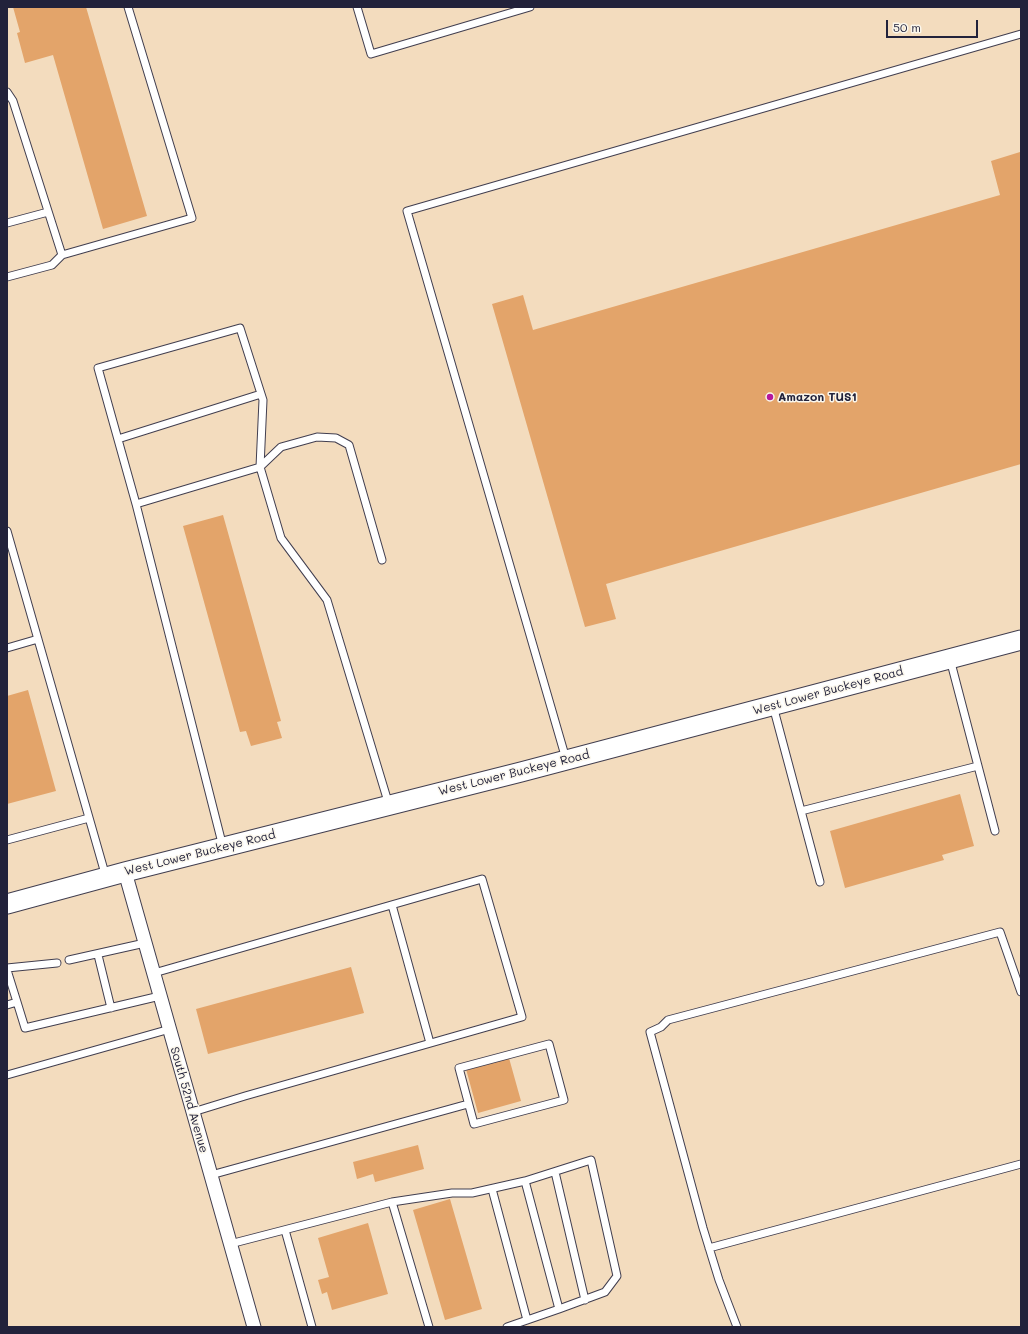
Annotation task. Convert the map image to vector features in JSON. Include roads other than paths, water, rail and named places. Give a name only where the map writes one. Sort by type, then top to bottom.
[{"type":"main road","name":"West Lower Buckeye Road","points":[[7,904],[125,872],[566,760],[1021,640]]},
{"type":"street","name":"South 52nd Avenue","points":[[125,872],[254,1327]]},
{"type":"lane","points":[[7,277],[52,265],[62,255],[192,218],[128,7]]},
{"type":"lane","points":[[357,7],[371,54],[530,7]]},
{"type":"lane","points":[[566,760],[407,211],[1021,34]]},
{"type":"lane","points":[[7,92],[13,102],[62,255]]},
{"type":"lane","points":[[7,223],[48,212]]},
{"type":"lane","points":[[224,847],[136,504],[98,368],[240,328],[261,394],[260,467],[281,538],[327,600],[389,805]]},
{"type":"lane","points":[[118,439],[261,394]]},
{"type":"lane","points":[[136,504],[260,467],[281,447],[317,437],[336,438],[348,445],[382,560]]},
{"type":"lane","points":[[7,531],[106,877]]},
{"type":"lane","points":[[7,648],[38,639]]},
{"type":"lane","points":[[950,659],[995,831]]},
{"type":"lane","points":[[773,706],[820,882]]},
{"type":"lane","points":[[801,811],[978,766]]},
{"type":"lane","points":[[7,840],[89,818]]},
{"type":"lane","points":[[154,973],[482,879],[522,1017],[193,1112]]},
{"type":"lane","points":[[392,905],[430,1043]]},
{"type":"lane","points":[[737,1327],[719,1280],[709,1248],[650,1032],[661,1027],[668,1020],[1000,932],[1021,992]]},
{"type":"lane","points":[[69,960],[146,943]]},
{"type":"lane","points":[[98,954],[112,1008]]},
{"type":"lane","points":[[57,963],[7,969],[25,1028],[160,996]]},
{"type":"lane","points":[[7,1005],[17,1002]]},
{"type":"lane","points":[[7,1076],[170,1029]]},
{"type":"lane","points":[[549,1044],[564,1100],[474,1124],[468,1104],[459,1068],[549,1044]]},
{"type":"lane","points":[[211,1175],[468,1104]]},
{"type":"lane","points":[[230,1244],[392,1202],[452,1193],[472,1193],[492,1189],[525,1181],[591,1160],[617,1276],[605,1292],[508,1327]]},
{"type":"lane","points":[[709,1248],[1021,1164]]},
{"type":"lane","points":[[555,1172],[584,1300]]},
{"type":"lane","points":[[525,1181],[559,1309]]},
{"type":"lane","points":[[492,1189],[527,1320]]},
{"type":"lane","points":[[392,1202],[429,1327]]},
{"type":"lane","points":[[285,1230],[312,1327]]},
{"type":"place","name":"Amazon TUS1","points":[[770,397]]}]
